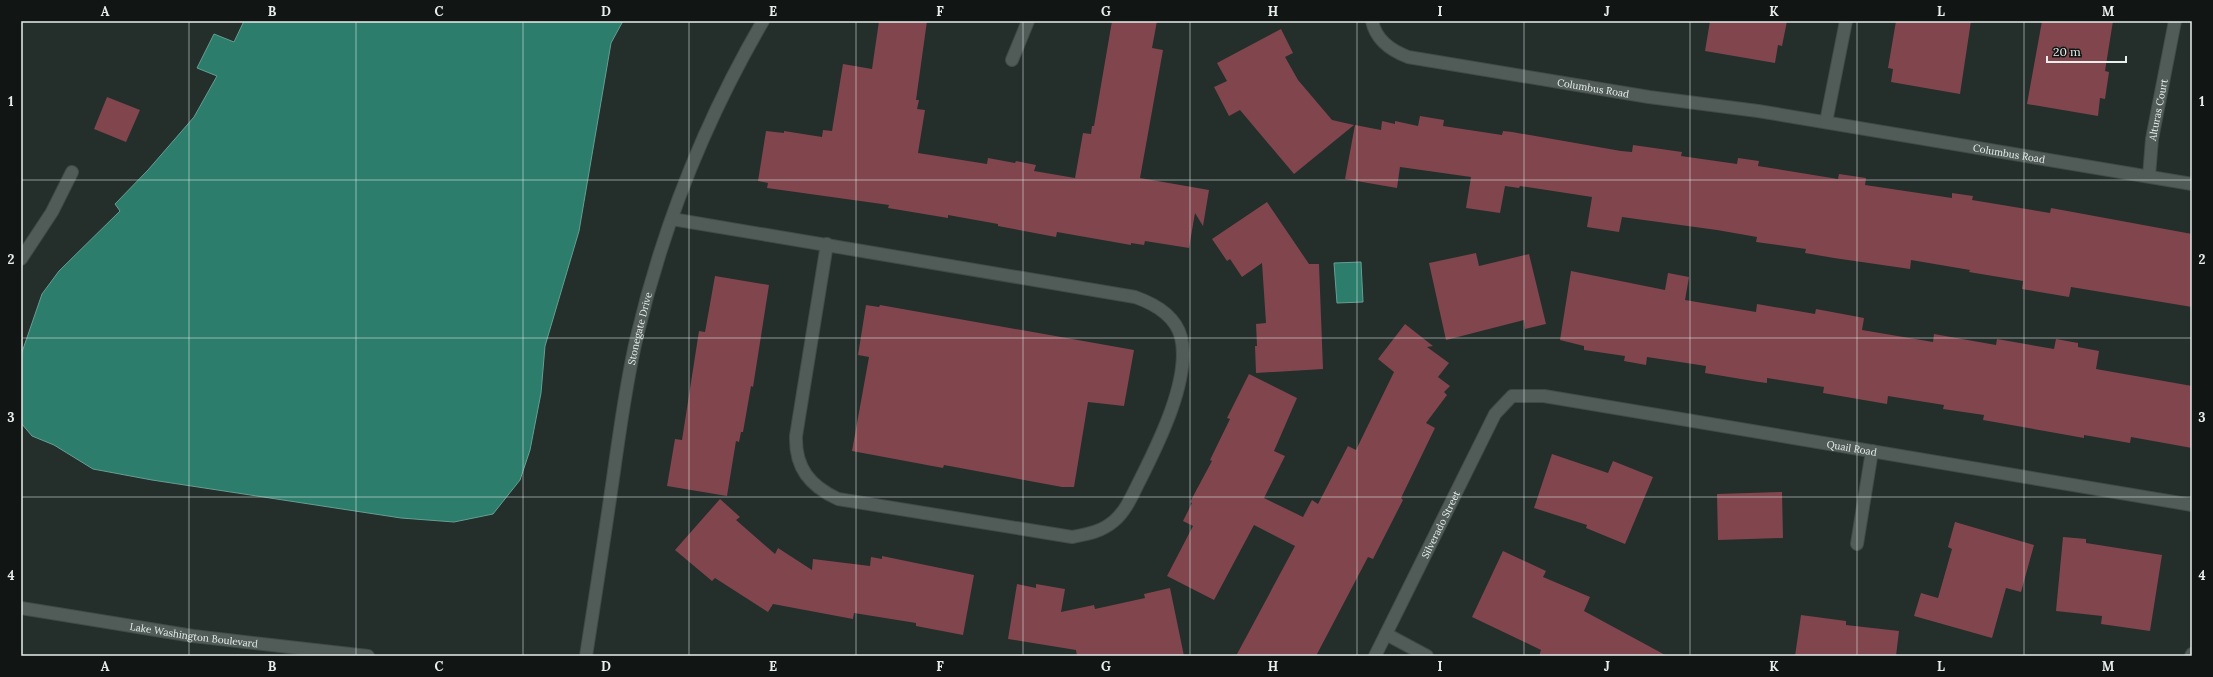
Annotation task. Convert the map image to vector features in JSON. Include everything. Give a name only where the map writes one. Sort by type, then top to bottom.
[{"type":"street","name":"Stonegate Drive","points":[[586,656],[636,337],[657,260],[684,186],[720,100],[763,21]]},
{"type":"street","points":[[1012,60],[1028,21]]},
{"type":"street","points":[[1826,122],[1846,21]]},
{"type":"street","name":"Alturas Court","points":[[2149,176],[2152,139],[2175,21]]},
{"type":"street","name":"Columbus Road","points":[[1373,25],[1387,46],[1408,57],[1649,98],[1826,122],[2192,184]]},
{"type":"street","points":[[21,258],[52,212],[72,172]]},
{"type":"street","points":[[672,219],[827,244],[1135,297],[1153,303],[1175,323],[1181,337],[1183,354],[1175,398],[1167,423],[1152,457],[1125,508],[1115,520],[1104,528],[1091,534],[1072,537],[838,499],[821,491],[808,478],[795,450],[827,244]]},
{"type":"street","name":"Quail Road","points":[[1512,396],[1544,396],[2192,505]]},
{"type":"street","name":"Silverado Street","points":[[1375,656],[1494,414],[1512,396]]},
{"type":"street","points":[[1857,544],[1872,451]]},
{"type":"street","name":"Lake Washington Boulevard","points":[[21,608],[193,636],[368,656]]},
{"type":"street","points":[[1386,634],[1427,656]]},
{"type":"shaded area","points":[[244,21],[623,21],[611,43],[579,231],[545,346],[541,393],[530,450],[520,480],[493,514],[454,522],[401,518],[152,480],[93,469],[54,445],[32,436],[21,423],[21,355],[42,294],[59,271],[120,211],[115,204],[148,170],[194,117],[217,76],[197,68],[214,34],[234,42]]},
{"type":"shaded area","points":[[1361,262],[1363,302],[1337,303],[1334,263]]},
{"type":"building","points":[[879,21],[927,21],[916,100],[919,100],[917,109],[925,110],[918,153],[987,164],[988,158],[1015,163],[1016,161],[1036,165],[1034,171],[1075,178],[1083,133],[1091,134],[1092,126],[1094,126],[1112,21],[1157,21],[1152,48],[1163,50],[1140,178],[1209,190],[1203,226],[1195,213],[1189,248],[1145,241],[1144,245],[1131,243],[1131,245],[1057,232],[1056,237],[948,215],[948,218],[888,208],[889,205],[767,188],[768,183],[758,181],[766,131],[784,133],[784,131],[822,137],[823,130],[832,131],[843,64],[872,69]]},
{"type":"building","points":[[1710,21],[1787,21],[1782,46],[1778,45],[1775,63],[1705,51]]},
{"type":"building","points":[[1896,21],[1971,21],[1960,94],[1891,82],[1893,69],[1888,68]]},
{"type":"building","points":[[2042,21],[2113,21],[2105,71],[2109,72],[2105,99],[2100,98],[2098,116],[2027,104]]},
{"type":"building","points":[[1281,29],[1293,53],[1285,57],[1298,80],[1332,120],[1354,125],[1294,174],[1240,110],[1229,116],[1214,87],[1227,81],[1217,63]]},
{"type":"building","points":[[107,97],[140,110],[126,142],[94,129]]},
{"type":"building","points":[[1420,116],[1444,120],[1443,126],[1502,135],[1503,131],[1512,132],[1621,151],[1632,152],[1633,145],[1682,152],[1681,156],[1737,164],[1738,158],[1759,161],[1758,166],[1838,179],[1839,174],[1866,178],[1865,185],[1952,198],[1952,193],[1973,196],[1972,200],[2050,213],[2051,208],[2192,234],[2192,307],[2071,287],[2069,297],[2022,289],[2023,281],[1969,272],[1970,270],[1911,260],[1910,269],[1834,258],[1805,253],[1806,249],[1756,242],[1757,237],[1622,217],[1619,232],[1587,227],[1592,197],[1520,186],[1519,188],[1505,186],[1500,213],[1466,208],[1471,177],[1400,167],[1397,188],[1345,179],[1355,125],[1381,130],[1382,121],[1395,124],[1395,121],[1418,126]]},
{"type":"building","points":[[1267,202],[1309,264],[1319,264],[1323,369],[1256,373],[1256,324],[1266,323],[1262,263],[1242,277],[1230,259],[1227,261],[1212,239]]},
{"type":"building","points":[[1476,253],[1479,266],[1529,254],[1546,324],[1525,329],[1524,320],[1446,340],[1429,263]]},
{"type":"building","points":[[1571,271],[1665,290],[1668,273],[1689,277],[1685,300],[1756,312],[1757,304],[1815,314],[1816,309],[1864,318],[1862,330],[1933,342],[1934,334],[1996,345],[1997,339],[2054,349],[2056,339],[2078,343],[2078,347],[2099,351],[2096,369],[2192,386],[2192,448],[2131,437],[2130,443],[2084,435],[2084,438],[1983,420],[1984,415],[1943,409],[1944,405],[1888,396],[1887,404],[1823,393],[1824,387],[1767,378],[1767,383],[1705,373],[1706,366],[1647,357],[1646,365],[1624,361],[1625,356],[1584,350],[1584,346],[1560,340]]},
{"type":"building","points":[[715,276],[769,285],[753,387],[751,386],[743,432],[741,432],[739,442],[736,441],[727,496],[667,486],[675,439],[682,440],[699,331],[705,332]]},
{"type":"building","points":[[866,305],[879,307],[880,305],[1134,350],[1124,406],[1088,402],[1074,487],[1062,487],[944,465],[943,468],[852,451],[869,357],[858,355]]},
{"type":"building","points":[[1405,324],[1433,346],[1427,347],[1449,363],[1438,377],[1450,386],[1444,392],[1447,395],[1426,423],[1435,428],[1401,498],[1403,500],[1373,559],[1368,557],[1316,656],[1236,656],[1295,546],[1254,525],[1214,600],[1167,576],[1193,526],[1183,521],[1192,503],[1190,502],[1212,461],[1210,460],[1230,419],[1227,418],[1249,374],[1297,398],[1274,451],[1285,456],[1264,498],[1303,517],[1312,500],[1318,504],[1348,446],[1356,450],[1394,372],[1378,359]]},
{"type":"building","points":[[1552,454],[1608,473],[1613,461],[1653,477],[1625,544],[1586,528],[1587,525],[1534,508]]},
{"type":"building","points":[[1782,492],[1783,538],[1718,540],[1717,494]]},
{"type":"building","points":[[720,499],[740,517],[736,520],[775,554],[778,548],[812,570],[813,559],[870,566],[871,557],[882,559],[882,556],[974,575],[963,635],[916,626],[916,623],[854,613],[853,619],[773,604],[768,612],[715,578],[712,581],[675,550]]},
{"type":"building","points":[[1955,522],[2034,545],[2021,592],[2006,588],[1992,638],[1914,616],[1921,593],[1938,598],[1952,549],[1948,547]]},
{"type":"building","points":[[2063,537],[2086,539],[2086,543],[2162,555],[2150,631],[2101,624],[2102,616],[2056,611]]},
{"type":"building","points":[[1503,551],[1546,571],[1543,577],[1590,597],[1584,611],[1667,656],[1539,656],[1541,650],[1472,617]]},
{"type":"building","points":[[1017,584],[1036,588],[1036,584],[1065,589],[1061,612],[1094,605],[1095,609],[1145,598],[1144,594],[1170,588],[1184,656],[1077,656],[1076,650],[1008,639]]},
{"type":"building","points":[[1801,615],[1846,621],[1846,625],[1899,631],[1896,656],[1795,656]]}]
